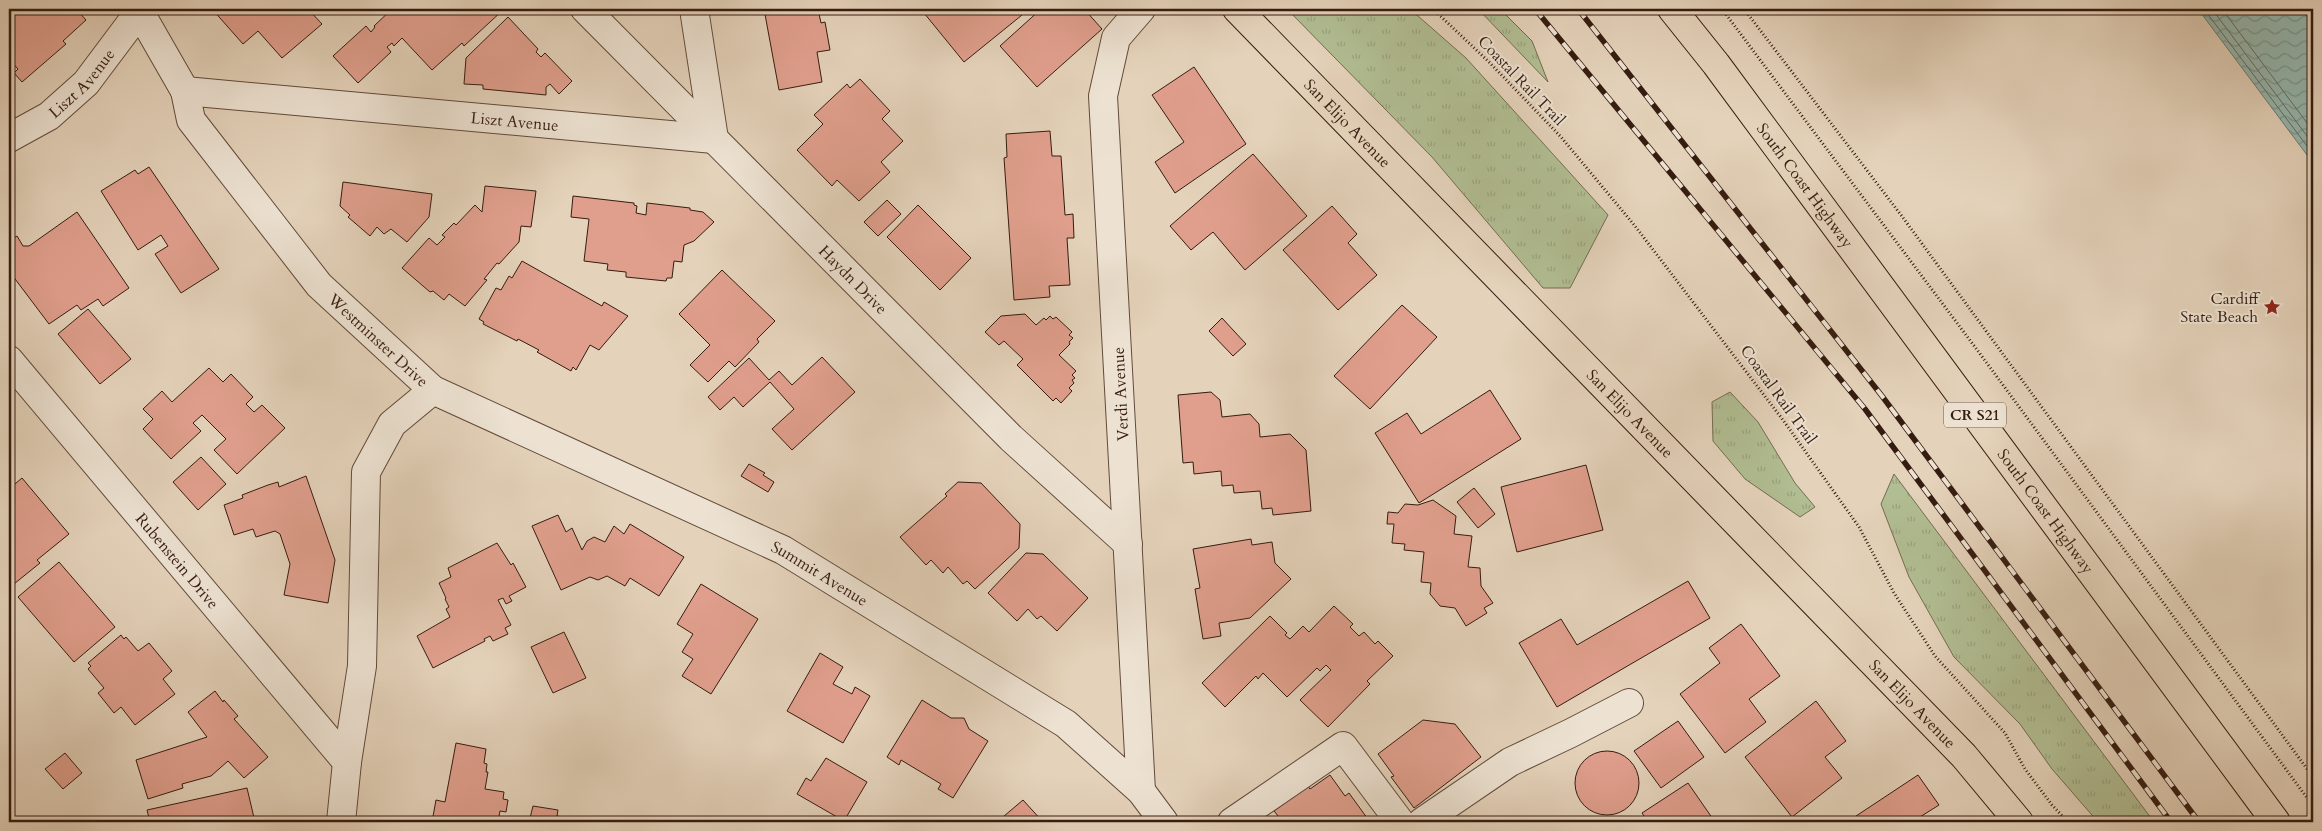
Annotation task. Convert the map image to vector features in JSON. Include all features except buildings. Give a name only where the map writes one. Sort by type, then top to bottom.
[{"type":"main road","name":"San Elijo Avenue","points":[[1237,9],[1964,756],[2019,822]]},
{"type":"main road","name":"South Coast Highway","points":[[1672,9],[1722,72],[2276,822]]},
{"type":"street","name":"Haydn Drive","points":[[585,9],[1011,438],[1128,544]]},
{"type":"street","points":[[694,9],[714,139]]},
{"type":"street","name":"Verdi Avenue","points":[[1141,9],[1116,38],[1103,96],[1141,791]]},
{"type":"street","name":"Liszt Avenue","points":[[9,138],[49,116],[86,83],[139,10]]},
{"type":"street","name":"Westminster Drive","points":[[139,10],[185,91],[191,120],[319,285],[433,390],[392,424],[366,472],[362,666],[347,762],[342,822]]},
{"type":"street","name":"Liszt Avenue","points":[[185,91],[714,139]]},
{"type":"street","name":"Rubenstein Drive","points":[[9,360],[347,762]]},
{"type":"street","name":"Summit Avenue","points":[[433,390],[783,550],[1066,724],[1141,791],[1164,822]]},
{"type":"street","points":[[1422,822],[1510,762],[1572,733],[1629,703]]},
{"type":"street","points":[[1232,822],[1342,746],[1400,822]]},
{"type":"path","name":"Coastal Rail Trail","points":[[1433,9],[1489,62],[1561,137],[1641,234],[1783,420],[1859,527],[1894,593],[1935,656],[2005,733],[2025,769],[2052,805],[2068,822]]},
{"type":"path","points":[[1722,9],[1981,354],[2313,806]]},
{"type":"path","points":[[1744,9],[1906,222],[2313,777]]},
{"type":"path","points":[[1984,9],[1992,15]]},
{"type":"green space","points":[[1287,9],[1410,9],[1466,58],[1608,215],[1570,288],[1543,288],[1432,157]]},
{"type":"green space","points":[[1478,9],[1500,9],[1532,41],[1548,82]]},
{"type":"green space","points":[[1730,392],[1758,422],[1795,483],[1815,507],[1800,517],[1745,479],[1713,441],[1712,402]]},
{"type":"green space","points":[[1894,474],[2154,822],[2098,822],[2052,769],[2020,724],[1954,657],[1909,577],[1881,504]]},
{"type":"water","points":[[2198,9],[2313,9],[2313,163]]},
{"type":"railway","points":[[1535,9],[1865,409],[2171,822]]},
{"type":"railway","points":[[1578,9],[1882,396],[2199,822]]},
{"type":"place","name":"Cardiff State Beach","points":[[2272,307]]}]
